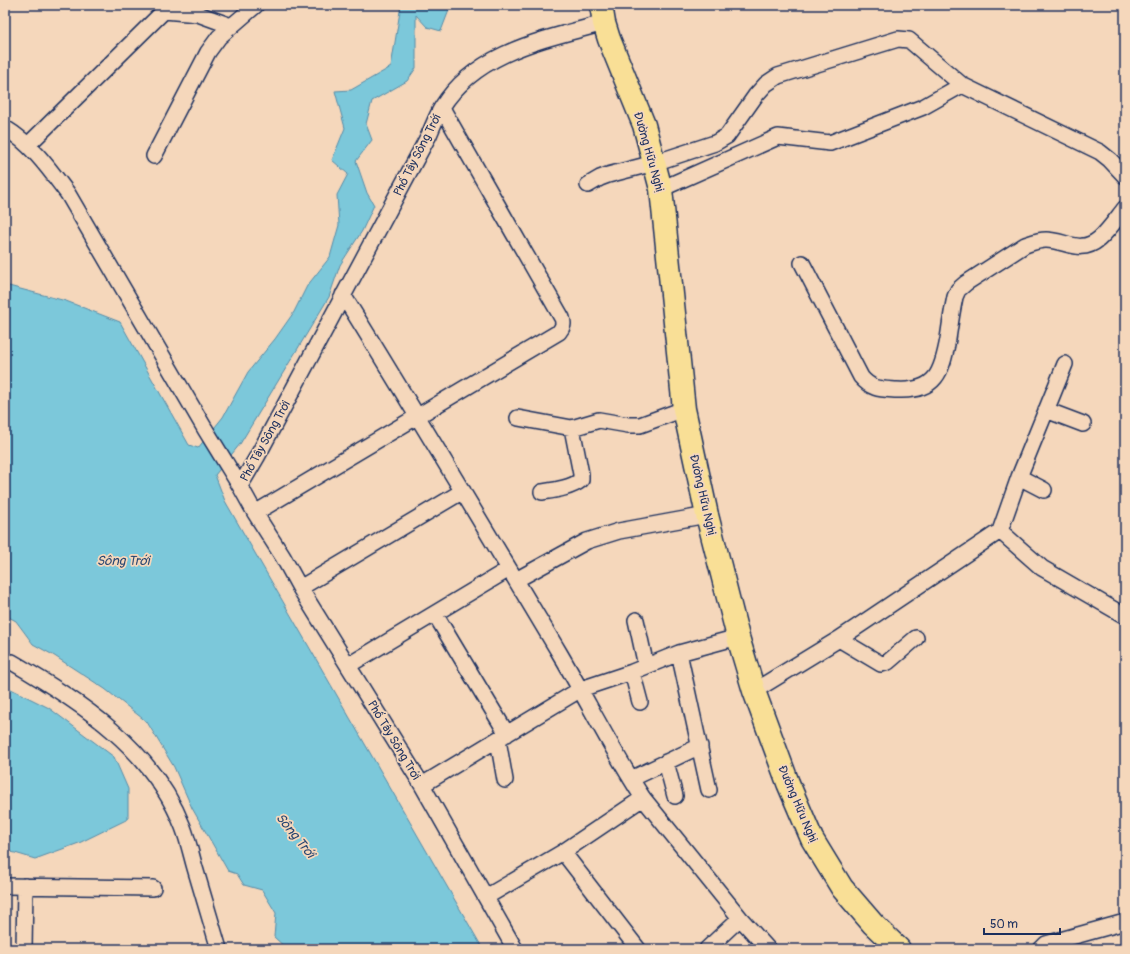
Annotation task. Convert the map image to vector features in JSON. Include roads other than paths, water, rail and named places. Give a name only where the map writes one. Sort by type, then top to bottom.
[{"type":"highway","name":"Đường Hữu Nghị","points":[[603,14],[644,125],[661,189],[684,409],[707,515],[738,637],[754,691],[788,783],[812,839],[842,888],[873,924],[899,949]]},
{"type":"street","points":[[154,156],[208,52],[219,37],[256,5]]},
{"type":"street","points":[[28,145],[162,8],[198,14],[231,26]]},
{"type":"street","name":"Phố Tây Sông Trới","points":[[516,949],[422,785],[300,588],[284,557],[255,513],[240,486],[257,458],[442,108],[467,78],[482,66],[499,57],[603,14]]},
{"type":"street","points":[[588,185],[608,175],[654,163],[715,143],[727,136],[756,95],[766,84],[778,76],[898,39],[909,40],[962,85],[1100,152],[1125,176]]},
{"type":"street","points":[[661,189],[778,137],[830,143],[923,107],[962,85]]},
{"type":"street","points":[[255,513],[559,332],[562,327],[562,318],[442,108]]},
{"type":"street","points":[[5,128],[28,145],[50,169],[68,194],[205,429],[240,486]]},
{"type":"street","points":[[802,263],[866,384],[874,388],[908,390],[918,388],[930,382],[938,374],[944,362],[955,297],[958,290],[966,283],[1025,245],[1036,241],[1046,240],[1071,246],[1090,244],[1100,238],[1125,208]]},
{"type":"street","points":[[343,295],[463,491],[643,798],[740,918],[768,949]]},
{"type":"street","points":[[754,691],[839,639],[1000,531],[1019,477],[1065,364]]},
{"type":"street","points":[[518,418],[572,428],[599,420],[628,425],[640,425],[684,409]]},
{"type":"street","points":[[1046,410],[1083,424]]},
{"type":"street","points":[[542,492],[568,487],[581,480],[572,428]]},
{"type":"street","points":[[1019,477],[1044,490]]},
{"type":"street","points":[[300,588],[463,491]]},
{"type":"street","points":[[349,665],[435,614],[512,575],[587,541],[619,531],[707,515]]},
{"type":"street","points":[[1000,531],[1042,568],[1125,616]]},
{"type":"street","points":[[435,614],[503,737],[505,780]]},
{"type":"street","points":[[636,620],[640,702]]},
{"type":"street","points":[[422,785],[581,690],[679,653],[738,637]]},
{"type":"street","points":[[839,639],[881,664],[884,664],[916,638]]},
{"type":"street","points":[[679,653],[709,790]]},
{"type":"street","points":[[12,662],[58,689],[108,725],[139,756],[165,790],[183,827],[220,949]]},
{"type":"street","points":[[631,779],[700,746]]},
{"type":"street","points":[[666,762],[675,796]]},
{"type":"street","points":[[486,897],[563,852],[643,798]]},
{"type":"street","points":[[563,852],[638,949]]},
{"type":"street","points":[[5,886],[153,888]]},
{"type":"street","points":[[24,949],[25,886]]},
{"type":"street","points":[[707,949],[740,918]]},
{"type":"street","points":[[1041,949],[1046,944],[1125,922]]},
{"type":"water","name":"Sông Trới","points":[[401,5],[451,5],[441,31],[427,27],[416,15],[416,68],[407,81],[372,101],[366,124],[372,140],[356,161],[367,193],[374,205],[362,231],[340,265],[329,297],[240,444],[215,475],[225,501],[483,949],[287,949],[274,937],[276,913],[262,890],[244,885],[237,874],[228,871],[192,808],[174,767],[147,722],[105,689],[53,655],[33,644],[16,621],[5,615],[5,285],[66,301],[120,322],[189,445],[198,448],[223,417],[248,372],[275,339],[294,312],[307,286],[330,257],[339,225],[337,195],[348,174],[332,160],[345,128],[335,91],[351,90],[391,67]]},
{"type":"water","points":[[5,686],[49,708],[114,757],[128,789],[128,819],[79,843],[35,859],[5,850]]}]
